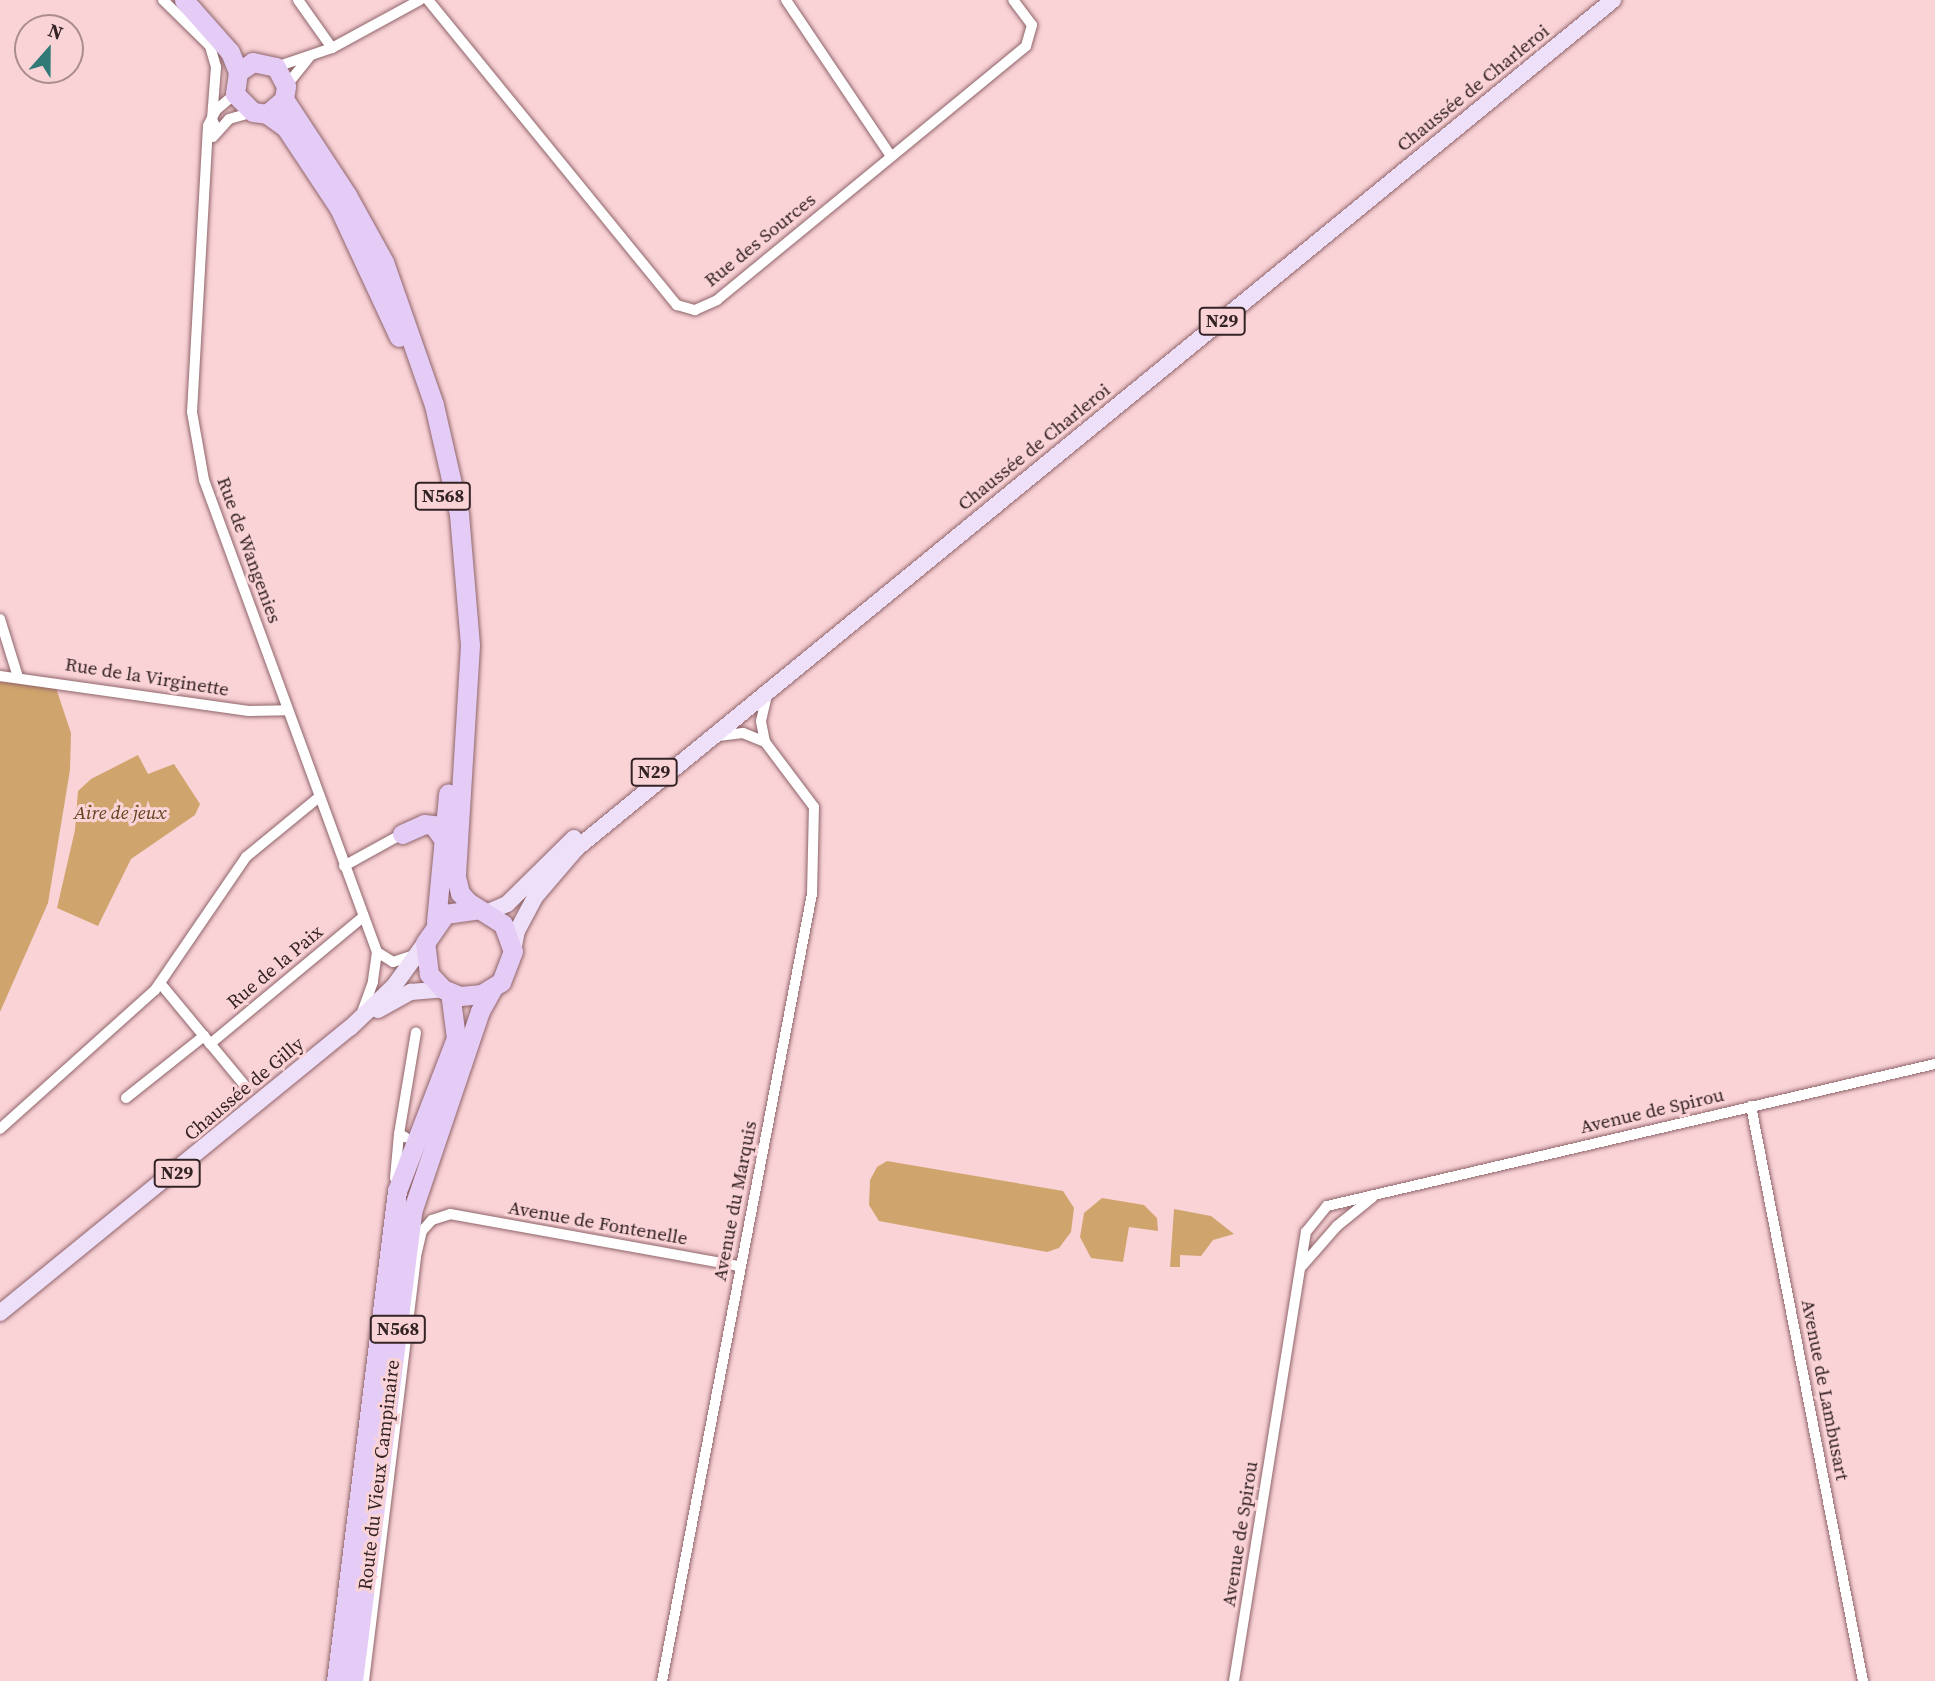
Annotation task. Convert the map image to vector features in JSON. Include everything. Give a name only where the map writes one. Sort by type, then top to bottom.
[{"type":"highway","points":[[184,0],[246,67],[276,66]]},
{"type":"highway","points":[[202,0],[246,67]]},
{"type":"highway","name":"N568","points":[[276,66],[285,93],[384,262],[434,405],[451,473],[464,556],[470,645],[456,877],[460,893],[483,911]]},
{"type":"highway","points":[[235,94],[246,67]]},
{"type":"highway","points":[[260,113],[285,93]]},
{"type":"highway","name":"N568","points":[[235,94],[286,128],[339,208],[402,343],[440,477],[452,556],[457,645],[456,714],[436,922]]},
{"type":"highway","points":[[402,834],[424,824],[433,825],[443,839]]},
{"type":"highway","points":[[455,909],[483,911],[508,932],[513,951],[508,973],[492,989],[471,996],[447,991],[425,964],[425,943],[436,922],[455,909]]},
{"type":"highway","name":"Route du Vieux Campinaire","points":[[353,1681],[413,1209],[481,1012],[492,989]]},
{"type":"highway","name":"Route du Vieux Campinaire","points":[[336,1681],[397,1191],[407,1137],[456,1038],[447,991]]},
{"type":"main road","name":"Chaussée de Charleroi","points":[[483,911],[507,904],[555,854],[827,637],[1313,239],[1597,0]]},
{"type":"main road","name":"Chaussée de Charleroi","points":[[1313,239],[1613,0]]},
{"type":"main road","name":"Chaussée de Charleroi","points":[[513,951],[521,922],[556,869],[769,691],[827,637]]},
{"type":"main road","name":"Chaussée de Gilly","points":[[350,1028],[361,1014],[394,986],[425,943]]},
{"type":"main road","name":"Chaussée de Gilly","points":[[0,1313],[350,1028],[411,992],[447,991]]},
{"type":"street","name":"Rue de Wangenies","points":[[163,0],[210,46],[216,67],[192,412],[204,480],[377,952]]},
{"type":"street","points":[[298,0],[332,48]]},
{"type":"street","points":[[276,66],[332,48],[420,0]]},
{"type":"street","name":"Rue des Sources","points":[[428,0],[677,305],[695,310],[717,300],[1026,46],[1032,25],[1013,0]]},
{"type":"street","points":[[786,0],[891,156]]},
{"type":"street","points":[[285,93],[310,56]]},
{"type":"street","points":[[212,119],[235,94]]},
{"type":"street","points":[[209,142],[229,120],[260,113]]},
{"type":"street","name":"Rue de Wangenies","points":[[212,119],[217,131]]},
{"type":"street","points":[[0,619],[18,677]]},
{"type":"street","name":"Rue de la Virginette","points":[[0,676],[248,711],[288,710]]},
{"type":"street","points":[[710,740],[731,733],[765,742],[761,710],[769,691]]},
{"type":"street","name":"Avenue du Marquis","points":[[662,1681],[812,894],[817,820],[802,788],[765,742]]},
{"type":"street","points":[[0,1129],[160,983],[246,857],[319,797]]},
{"type":"street","points":[[344,866],[402,834]]},
{"type":"street","name":"Rue de la Paix","points":[[126,1098],[207,1040],[363,917]]},
{"type":"street","points":[[361,1014],[373,982],[377,952],[393,962],[404,962],[425,943]]},
{"type":"street","points":[[160,983],[246,1087]]},
{"type":"street","name":"Route du Vieux Campinaire","points":[[407,1137],[416,1032]]},
{"type":"street","name":"Avenue de Spirou","points":[[1234,1681],[1306,1232],[1327,1206],[1935,1064]]},
{"type":"street","name":"Avenue de Lambusart","points":[[1751,1106],[1863,1681]]},
{"type":"street","name":"Avenue de Spirou","points":[[1300,1268],[1336,1226],[1377,1194]]},
{"type":"street","name":"Avenue de Fontenelle","points":[[365,1681],[417,1252],[422,1231],[432,1220],[450,1214],[739,1266]]},
{"type":"green space","points":[[0,682],[55,685],[71,733],[70,770],[48,903],[0,1012]]},
{"type":"green space","name":"Aire de jeux","points":[[138,755],[148,774],[174,764],[200,804],[195,815],[131,859],[98,926],[57,908],[75,830],[78,791],[91,779]]},
{"type":"green space","points":[[887,1161],[1063,1191],[1074,1208],[1071,1232],[1059,1248],[1047,1252],[879,1221],[869,1205],[870,1180],[877,1167]]},
{"type":"green space","points":[[1102,1198],[1144,1205],[1157,1218],[1158,1231],[1129,1227],[1123,1262],[1091,1258],[1080,1237],[1084,1213]]},
{"type":"green space","points":[[1174,1209],[1211,1216],[1234,1234],[1213,1240],[1201,1256],[1180,1255],[1180,1267],[1170,1267]]}]
